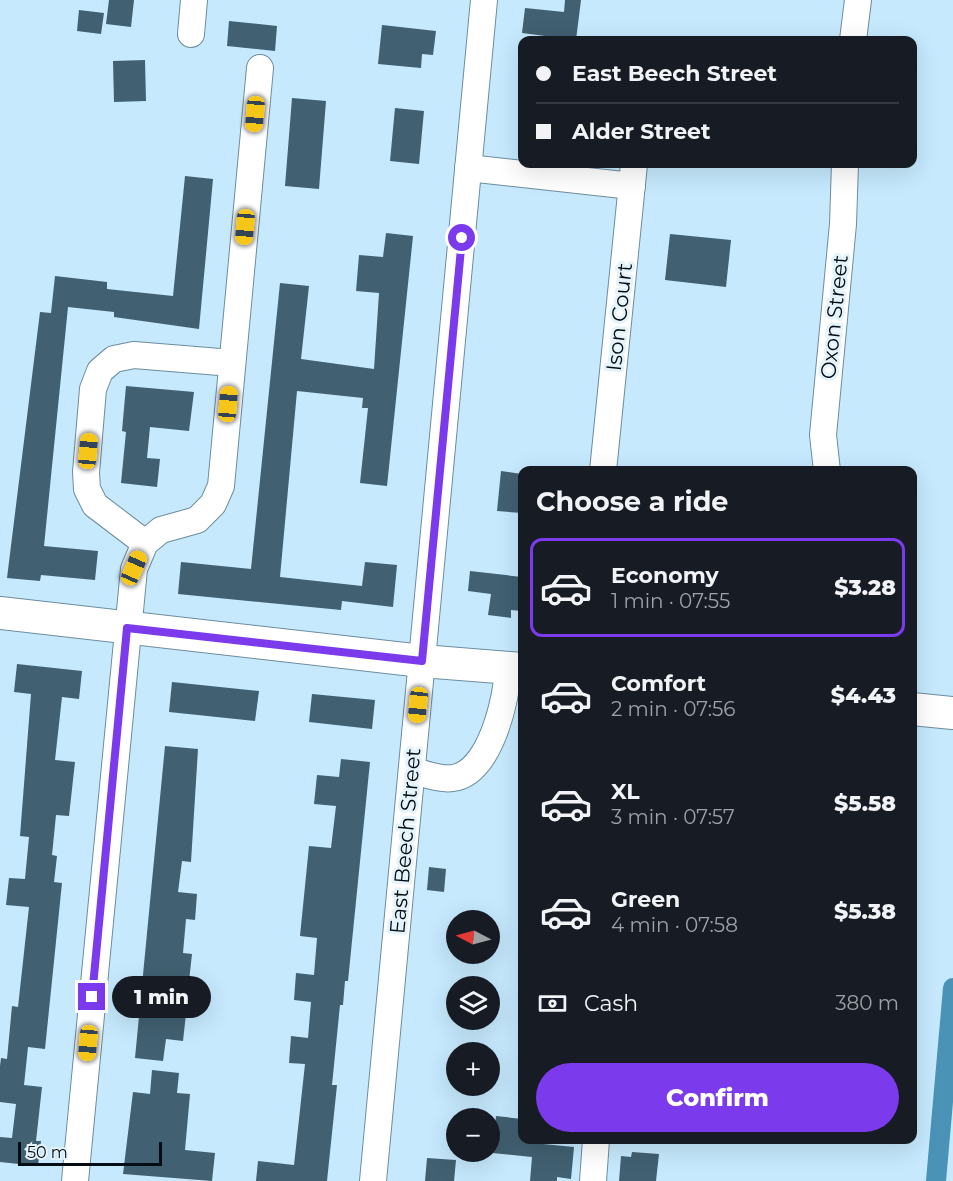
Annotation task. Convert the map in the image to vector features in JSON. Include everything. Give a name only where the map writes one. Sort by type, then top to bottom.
[{"type":"main road","points":[[0,613],[422,661],[515,668]]},
{"type":"main road","points":[[917,709],[953,713]]},
{"type":"street","points":[[191,34],[194,0]]},
{"type":"street","name":"East Beech Street","points":[[373,1181],[484,0]]},
{"type":"street","points":[[854,36],[858,0]]},
{"type":"street","points":[[75,1181],[134,568],[145,543],[161,530],[197,520],[213,504],[221,486],[260,68]]},
{"type":"street","points":[[468,168],[633,175]]},
{"type":"street","name":"Oxon Street","points":[[826,466],[823,435],[843,224],[845,168]]},
{"type":"street","name":"Ison Court","points":[[604,466],[633,175]]},
{"type":"street","points":[[145,543],[96,505],[87,489],[86,472],[93,389],[100,371],[114,359],[134,355],[232,363]]},
{"type":"street","points":[[412,770],[453,778],[472,770],[485,755],[515,668]]},
{"type":"street","points":[[593,1181],[596,1144]]},
{"type":"building","points":[[109,0],[134,0],[131,27],[106,24]]},
{"type":"building","points":[[565,0],[581,0],[576,36],[522,33],[525,8],[564,12]]},
{"type":"building","points":[[79,10],[104,13],[101,34],[77,31]]},
{"type":"building","points":[[229,21],[277,26],[275,51],[227,46]]},
{"type":"building","points":[[382,25],[436,31],[433,55],[422,54],[421,68],[378,64]]},
{"type":"building","points":[[145,60],[146,101],[114,102],[113,61]]},
{"type":"building","points":[[292,98],[326,101],[319,189],[285,186]]},
{"type":"building","points":[[395,108],[424,111],[419,164],[390,161]]},
{"type":"building","points":[[185,176],[213,179],[199,329],[114,317],[114,312],[68,307],[44,546],[98,551],[95,580],[41,575],[40,581],[7,578],[40,312],[51,313],[55,276],[107,282],[107,289],[173,296]]},
{"type":"building","points":[[386,233],[413,236],[387,486],[360,483],[368,408],[362,408],[363,398],[297,391],[280,577],[362,586],[365,562],[397,565],[393,607],[342,601],[341,610],[178,594],[181,562],[251,569],[280,283],[309,286],[301,359],[374,369],[379,293],[356,291],[359,255],[383,257]]},
{"type":"building","points":[[670,234],[731,240],[726,287],[665,280]]},
{"type":"building","points":[[126,386],[194,392],[189,431],[150,427],[147,458],[160,459],[157,487],[121,483],[126,432],[122,431]]},
{"type":"building","points":[[501,471],[518,473],[518,513],[497,511]]},
{"type":"building","points":[[470,571],[518,577],[518,611],[511,610],[511,618],[488,615],[491,594],[468,591]]},
{"type":"building","points":[[17,664],[82,671],[79,699],[62,697],[55,760],[75,762],[69,816],[56,815],[52,855],[57,856],[54,882],[62,883],[45,1049],[28,1047],[24,1085],[42,1087],[36,1141],[41,1141],[38,1166],[0,1162],[0,1137],[12,1138],[16,1104],[0,1102],[0,1066],[1,1058],[7,1059],[12,1006],[18,1007],[29,907],[6,905],[9,878],[25,879],[29,837],[20,836],[31,694],[14,692]]},
{"type":"building","points":[[172,682],[259,691],[255,721],[169,712]]},
{"type":"building","points":[[312,694],[375,700],[372,729],[309,722]]},
{"type":"building","points":[[165,746],[198,749],[191,862],[182,861],[178,892],[197,894],[195,920],[186,919],[183,953],[192,954],[189,981],[170,978],[166,1012],[186,1014],[183,1041],[166,1039],[163,1061],[135,1058]]},
{"type":"building","points":[[341,759],[370,762],[348,981],[345,981],[343,1005],[340,1005],[332,1085],[337,1085],[327,1181],[256,1181],[258,1161],[294,1165],[305,1064],[289,1063],[291,1036],[308,1038],[311,1002],[294,1000],[296,973],[314,975],[317,938],[300,936],[309,846],[331,848],[336,806],[314,804],[317,775],[339,777]]},
{"type":"building","points":[[429,867],[446,869],[444,892],[427,890]]},
{"type":"building","points":[[152,1070],[179,1073],[177,1093],[190,1094],[185,1150],[215,1153],[212,1181],[123,1174],[133,1092],[150,1094]]},
{"type":"building","points":[[500,1116],[518,1119],[518,1144],[574,1147],[571,1179],[557,1177],[557,1181],[530,1181],[532,1157],[500,1154]]},
{"type":"building","points":[[632,1152],[659,1154],[656,1181],[619,1181],[621,1156],[631,1157]]},
{"type":"building","points":[[427,1158],[456,1162],[454,1181],[425,1181]]},
{"type":"waterway","points":[[936,1181],[953,988]]},
{"type":"route","points":[[92,997],[127,628],[422,661],[462,238]]}]
